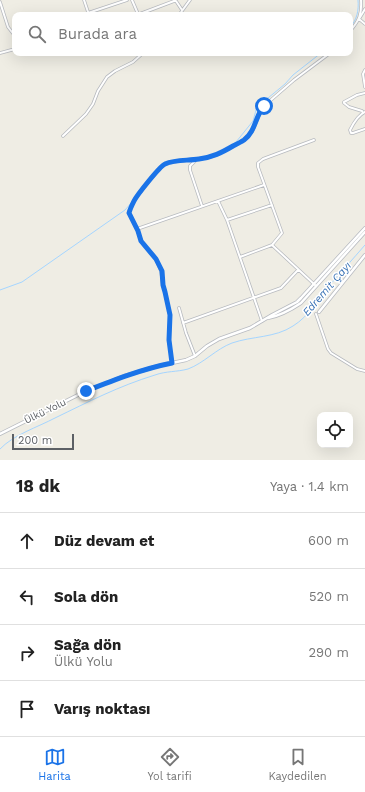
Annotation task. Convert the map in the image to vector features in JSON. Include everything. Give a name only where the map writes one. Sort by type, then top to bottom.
[{"type":"main road","name":"Ülkü Yolu","points":[[0,434],[86,391],[124,376],[186,360],[195,356],[207,346],[219,339],[250,328],[268,318],[297,306],[365,228]]},
{"type":"main road","name":"Ülkü Yolu","points":[[315,285],[365,232]]},
{"type":"main road","points":[[317,313],[365,255]]},
{"type":"street","points":[[84,0],[88,12]]},
{"type":"street","points":[[94,12],[126,0]]},
{"type":"street","points":[[132,0],[137,12]]},
{"type":"street","points":[[146,12],[174,1],[176,1],[182,10],[190,0]]},
{"type":"street","points":[[359,19],[362,9],[361,0]]},
{"type":"street","points":[[1,1],[8,27],[12,32]]},
{"type":"street","points":[[353,28],[365,9]]},
{"type":"street","points":[[359,19],[365,24]]},
{"type":"street","points":[[0,49],[1,52],[12,50]]},
{"type":"street","points":[[63,136],[86,114],[98,90],[107,77],[133,62],[140,56]]},
{"type":"street","points":[[172,363],[169,340],[170,315],[163,285],[162,271],[156,259],[141,241],[137,229],[128,212],[159,169],[165,164],[219,154],[245,140],[251,134],[264,106],[294,80],[326,56]]},
{"type":"street","points":[[365,71],[363,74],[365,87]]},
{"type":"street","points":[[365,93],[357,95],[344,102],[349,107],[364,113],[350,130],[351,133],[365,129]]},
{"type":"street","points":[[240,257],[272,245],[282,234],[258,167],[258,163],[314,140]]},
{"type":"street","points":[[197,159],[190,166],[190,170],[202,206]]},
{"type":"street","points":[[137,229],[265,185]]},
{"type":"street","points":[[218,201],[227,220],[262,321]]},
{"type":"street","points":[[227,220],[272,205]]},
{"type":"street","points":[[272,245],[315,285]]},
{"type":"street","points":[[183,323],[281,288],[298,270]]},
{"type":"street","points":[[178,308],[195,356]]},
{"type":"street","points":[[317,313],[328,349],[331,353],[357,369],[365,372]]},
{"type":"waterway","points":[[353,23],[357,15],[358,0]]},
{"type":"waterway","points":[[198,158],[215,154],[236,142],[253,121],[260,103],[268,98],[285,84],[293,75],[317,56]]},
{"type":"waterway","points":[[182,160],[194,158]]},
{"type":"waterway","points":[[149,179],[155,171],[169,162]]},
{"type":"waterway","points":[[0,290],[22,282],[125,210],[133,201]]},
{"type":"waterway","name":"Edremit Çayı","points":[[0,449],[19,435],[116,389],[159,374],[188,369],[232,343],[271,335],[286,330],[299,322],[309,313],[329,286],[365,245]]},
{"type":"route","points":[[86,391],[124,376],[172,363],[169,340],[170,315],[163,285],[162,271],[156,259],[143,245],[129,213],[134,202],[159,169],[165,164],[215,156],[245,140],[251,134],[264,106]]}]
